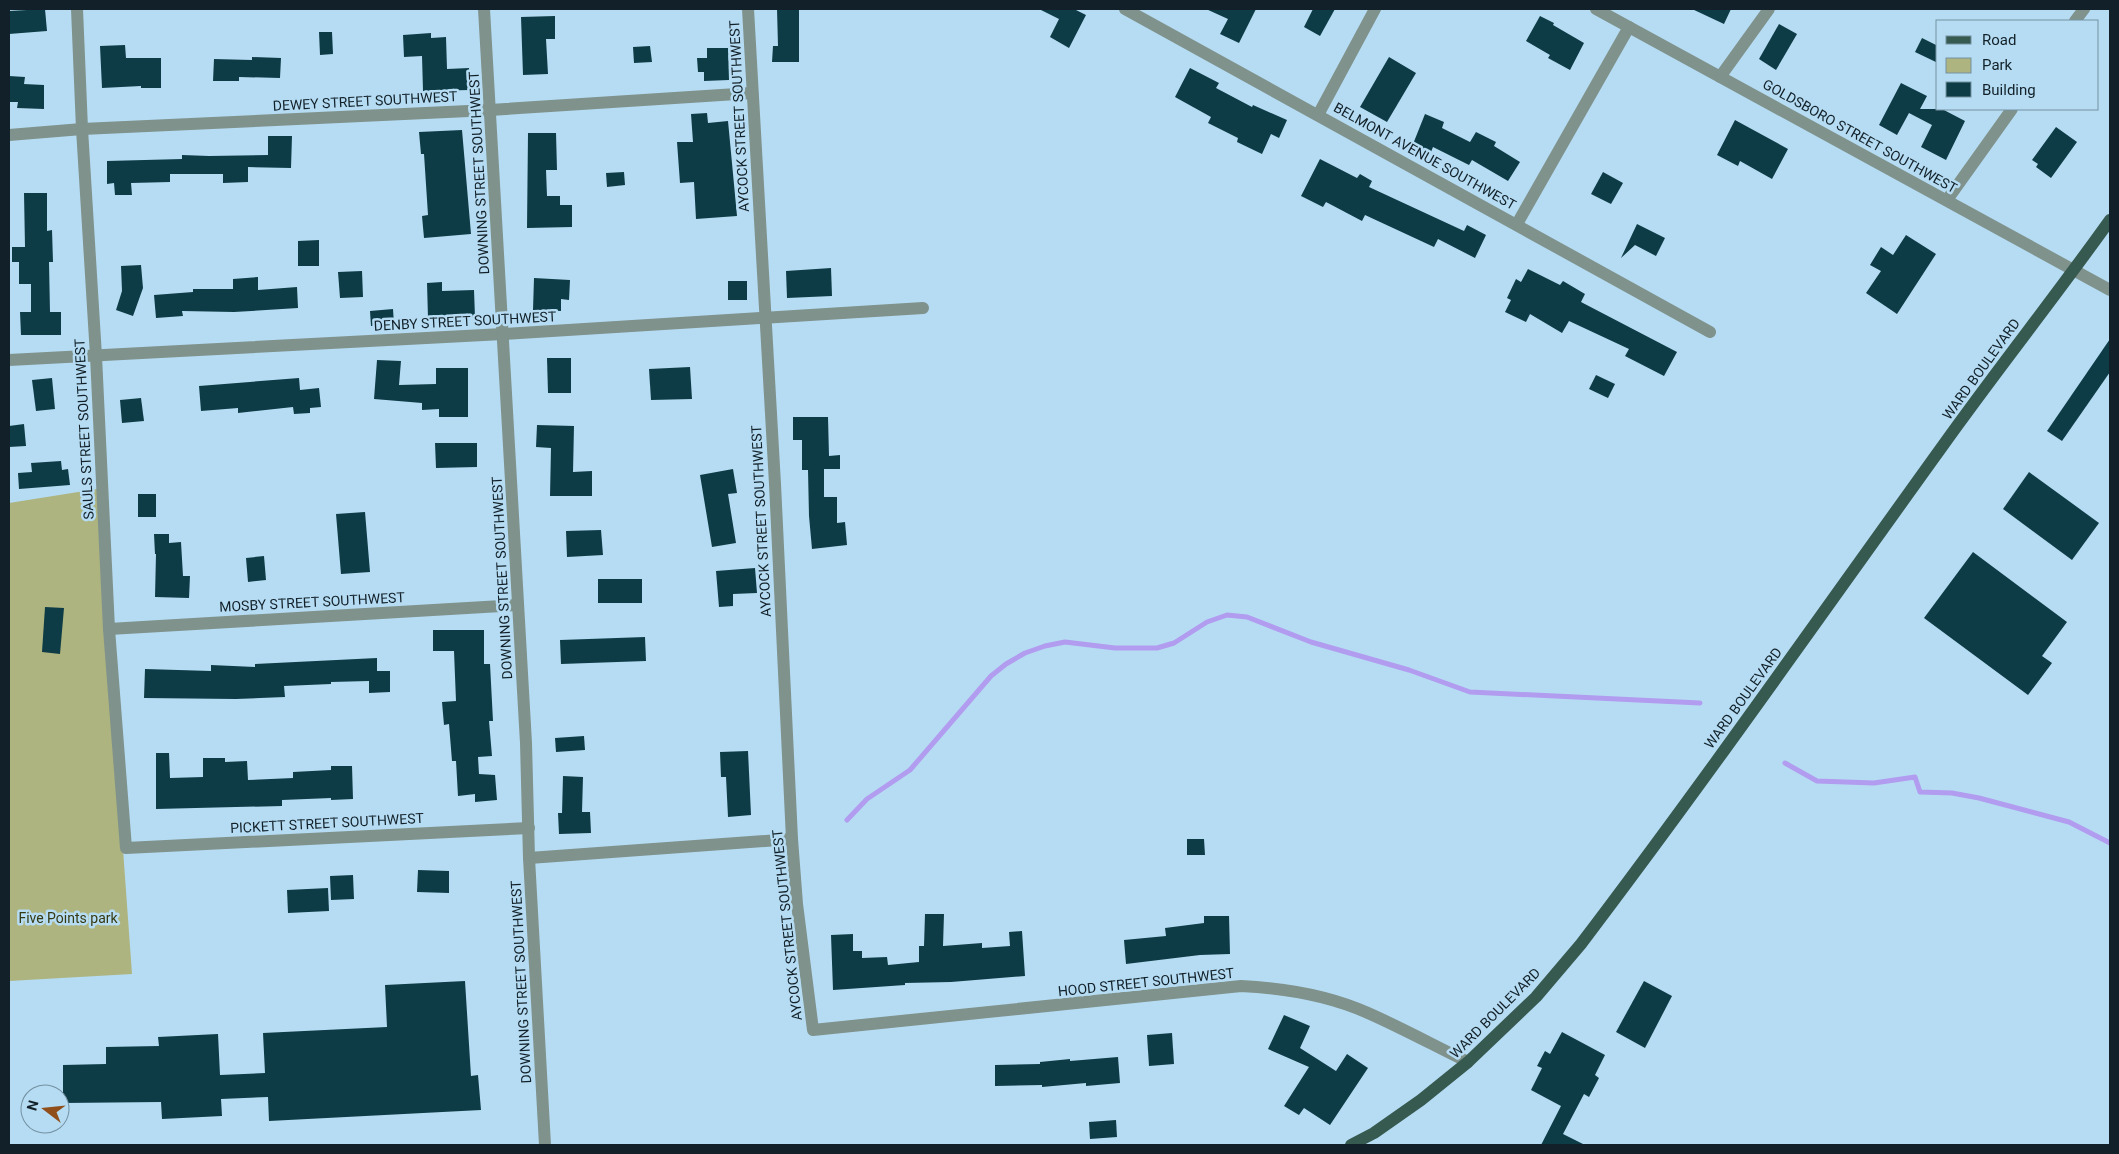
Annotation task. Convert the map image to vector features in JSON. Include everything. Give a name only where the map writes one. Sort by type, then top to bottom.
[{"type":"main road","name":"WARD BOULEVARD","points":[[1351,1145],[1374,1133],[1421,1100],[1468,1062],[1536,998],[1581,944],[1797,650],[2007,356],[2110,220]]},
{"type":"street","name":"SAULS STREET SOUTHWEST","points":[[77,9],[82,129],[96,356],[108,629],[126,848]]},
{"type":"street","name":"DOWNING STREET SOUTHWEST","points":[[484,9],[526,743],[529,858],[545,1145]]},
{"type":"street","name":"AYCOCK STREET SOUTHWEST","points":[[748,9],[792,839],[797,904],[812,1030]]},
{"type":"street","name":"BELMONT AVENUE SOUTHWEST","points":[[1125,9],[1710,332]]},
{"type":"street","points":[[1318,115],[1375,9]]},
{"type":"street","name":"GOLDSBORO STREET SOUTHWEST","points":[[1596,9],[2110,290]]},
{"type":"street","points":[[1720,77],[1770,9]]},
{"type":"street","points":[[2076,20],[2084,9]]},
{"type":"street","points":[[1517,224],[1629,27]]},
{"type":"street","name":"DEWEY STREET SOUTHWEST","points":[[9,135],[82,129],[490,110],[752,93]]},
{"type":"street","points":[[1947,200],[2011,110]]},
{"type":"street","name":"DENBY STREET SOUTHWEST","points":[[9,360],[503,334],[924,308]]},
{"type":"street","name":"MOSBY STREET SOUTHWEST","points":[[108,629],[518,605]]},
{"type":"street","name":"PICKETT STREET SOUTHWEST","points":[[126,848],[529,828]]},
{"type":"street","points":[[529,858],[792,839]]},
{"type":"street","name":"HOOD STREET SOUTHWEST","points":[[812,1030],[1241,986],[1269,988],[1326,999],[1367,1012],[1468,1062]]},
{"type":"green space","name":"Five Points park","points":[[97,489],[132,974],[9,981],[9,503]]},
{"type":"building","points":[[45,9],[47,31],[9,34],[9,11]]},
{"type":"building","points":[[777,9],[799,9],[799,62],[772,62],[773,46],[778,46]]},
{"type":"building","points":[[1039,9],[1074,9],[1086,15],[1069,48],[1050,37],[1059,19]]},
{"type":"building","points":[[1206,9],[1256,9],[1239,43],[1220,34],[1228,19]]},
{"type":"building","points":[[1313,9],[1335,9],[1320,36],[1304,27]]},
{"type":"building","points":[[1692,9],[1731,9],[1724,24]]},
{"type":"building","points":[[555,16],[555,39],[546,39],[548,74],[523,75],[521,17]]},
{"type":"building","points":[[1540,16],[1584,43],[1570,70],[1548,58],[1550,55],[1526,41]]},
{"type":"building","points":[[1779,24],[1797,34],[1776,70],[1759,59]]},
{"type":"building","points":[[319,32],[332,32],[333,54],[320,55]]},
{"type":"building","points":[[431,33],[431,38],[446,37],[447,69],[469,68],[470,90],[423,91],[422,56],[404,57],[403,35]]},
{"type":"building","points":[[1922,38],[1936,45],[1936,62],[1915,52]]},
{"type":"building","points":[[125,45],[126,58],[161,58],[161,88],[141,88],[141,86],[102,88],[100,46]]},
{"type":"building","points":[[650,46],[652,62],[634,63],[633,47]]},
{"type":"building","points":[[707,48],[728,48],[729,80],[704,81],[704,72],[698,72],[697,58],[707,58]]},
{"type":"building","points":[[252,57],[281,58],[280,78],[239,77],[239,81],[213,81],[214,59],[252,60]]},
{"type":"building","points":[[1389,57],[1416,73],[1387,122],[1360,107]]},
{"type":"building","points":[[1190,68],[1219,83],[1216,88],[1252,107],[1253,105],[1287,120],[1279,138],[1271,134],[1262,154],[1237,142],[1238,138],[1208,123],[1211,117],[1175,97]]},
{"type":"building","points":[[9,76],[25,77],[24,84],[44,85],[44,109],[17,108],[18,102],[9,102]]},
{"type":"building","points":[[1901,83],[1927,96],[1920,109],[1944,110],[1965,121],[1946,160],[1921,147],[1932,125],[1909,113],[1897,135],[1879,125]]},
{"type":"building","points":[[707,113],[708,123],[728,121],[737,216],[696,219],[694,182],[680,183],[677,142],[693,142],[691,114]]},
{"type":"building","points":[[1425,114],[1444,122],[1442,128],[1470,142],[1476,132],[1496,142],[1494,146],[1520,162],[1508,181],[1472,160],[1469,165],[1433,147],[1431,152],[1413,144]]},
{"type":"building","points":[[1735,120],[1788,149],[1772,179],[1740,161],[1738,166],[1717,155]]},
{"type":"building","points":[[2056,127],[2077,142],[2051,178],[2036,167],[2038,164],[2032,160]]},
{"type":"building","points":[[462,130],[471,234],[424,238],[422,216],[428,215],[424,154],[421,154],[419,132]]},
{"type":"building","points":[[528,133],[556,133],[557,170],[546,170],[547,196],[560,196],[560,205],[572,205],[572,227],[527,228]]},
{"type":"building","points":[[268,136],[292,136],[291,168],[248,167],[248,182],[223,183],[223,174],[170,174],[170,182],[131,183],[132,195],[115,195],[114,183],[107,184],[107,161],[182,159],[182,155],[268,155]]},
{"type":"building","points":[[1320,159],[1357,178],[1360,174],[1372,181],[1369,187],[1464,231],[1467,225],[1486,235],[1475,258],[1438,239],[1434,247],[1365,215],[1362,221],[1326,202],[1323,207],[1301,196]]},
{"type":"building","points":[[624,172],[625,185],[607,187],[606,173]]},
{"type":"building","points":[[1603,172],[1623,183],[1611,204],[1591,194]]},
{"type":"building","points":[[24,193],[47,193],[47,231],[52,230],[53,262],[49,262],[50,312],[61,312],[61,335],[21,335],[20,312],[31,312],[31,284],[19,284],[19,262],[12,262],[12,247],[25,247]]},
{"type":"building","points":[[1637,224],[1665,238],[1656,256],[1635,245],[1621,258]]},
{"type":"building","points":[[1906,235],[1936,254],[1897,314],[1866,293],[1881,271],[1870,265],[1881,247],[1893,255]]},
{"type":"building","points":[[319,240],[319,266],[298,266],[298,241]]},
{"type":"building","points":[[141,265],[143,288],[133,316],[116,310],[122,291],[121,266]]},
{"type":"building","points":[[831,268],[832,296],[787,298],[786,271]]},
{"type":"building","points":[[1528,269],[1560,285],[1563,281],[1585,294],[1581,302],[1677,352],[1664,376],[1625,356],[1629,349],[1569,321],[1562,333],[1530,314],[1526,322],[1505,312],[1511,300],[1507,298],[1516,279],[1521,282]]},
{"type":"building","points":[[362,271],[363,297],[340,298],[338,272]]},
{"type":"building","points":[[258,277],[258,290],[297,287],[298,308],[234,312],[182,311],[183,316],[156,318],[154,295],[193,292],[193,289],[233,289],[233,279]]},
{"type":"building","points":[[534,278],[570,280],[569,300],[561,299],[561,311],[533,310]]},
{"type":"building","points":[[728,281],[747,281],[747,300],[728,300]]},
{"type":"building","points":[[442,282],[442,291],[474,290],[475,317],[428,318],[427,283]]},
{"type":"building","points":[[393,309],[394,324],[371,326],[370,311]]},
{"type":"building","points":[[2110,339],[2110,372],[2062,441],[2047,431]]},
{"type":"building","points":[[547,358],[571,358],[571,393],[548,393]]},
{"type":"building","points":[[377,360],[401,361],[399,385],[436,384],[436,368],[468,368],[468,417],[439,417],[439,409],[422,410],[422,403],[374,399]]},
{"type":"building","points":[[690,367],[692,399],[651,400],[649,369]]},
{"type":"building","points":[[1596,375],[1615,384],[1608,398],[1589,389]]},
{"type":"building","points":[[52,378],[55,409],[36,411],[32,380]]},
{"type":"building","points":[[299,378],[300,390],[319,388],[321,407],[310,408],[310,413],[294,414],[293,407],[238,413],[238,408],[201,411],[199,386]]},
{"type":"building","points":[[141,398],[144,421],[122,423],[120,400]]},
{"type":"building","points":[[793,417],[828,417],[829,456],[840,455],[840,469],[824,469],[824,497],[837,497],[837,523],[845,522],[847,545],[812,549],[808,470],[802,470],[802,440],[793,440]]},
{"type":"building","points":[[24,424],[26,446],[9,447],[9,426]]},
{"type":"building","points":[[537,425],[574,426],[573,472],[592,471],[592,496],[550,496],[551,448],[536,447]]},
{"type":"building","points":[[435,443],[477,443],[477,467],[436,468]]},
{"type":"building","points":[[61,461],[62,470],[68,469],[70,485],[19,489],[18,473],[32,472],[31,463]]},
{"type":"building","points":[[733,469],[737,493],[728,494],[736,543],[712,547],[700,475]]},
{"type":"building","points":[[2029,472],[2099,523],[2072,560],[2003,509]]},
{"type":"building","points":[[138,494],[156,494],[156,517],[138,517]]},
{"type":"building","points":[[365,512],[370,572],[341,574],[336,514]]},
{"type":"building","points":[[601,530],[603,555],[567,557],[566,531]]},
{"type":"building","points":[[154,534],[169,534],[169,543],[181,542],[183,576],[190,576],[189,598],[155,597],[156,554]]},
{"type":"building","points":[[1973,552],[2067,622],[2042,656],[2052,663],[2028,695],[1924,618]]},
{"type":"building","points":[[264,556],[266,580],[248,582],[246,558]]},
{"type":"building","points":[[755,568],[757,593],[733,594],[733,606],[719,607],[716,571]]},
{"type":"building","points":[[598,579],[642,579],[642,603],[598,603]]},
{"type":"building","points":[[45,607],[64,608],[60,654],[42,652]]},
{"type":"building","points":[[433,630],[484,630],[484,664],[490,664],[493,721],[489,721],[492,756],[478,757],[479,774],[495,775],[497,800],[475,802],[475,794],[458,796],[456,761],[452,761],[449,724],[444,725],[442,702],[456,701],[454,651],[433,651]]},
{"type":"building","points":[[645,637],[646,661],[561,664],[560,640]]},
{"type":"building","points":[[377,658],[377,671],[390,671],[390,692],[369,693],[369,681],[284,686],[285,697],[236,699],[144,698],[145,669],[211,671],[211,665],[255,667],[255,664]]},
{"type":"building","points":[[584,736],[585,750],[556,752],[555,738]]},
{"type":"building","points":[[748,751],[751,815],[728,817],[726,777],[721,777],[720,752]]},
{"type":"building","points":[[156,753],[169,753],[170,778],[203,777],[203,758],[225,758],[225,762],[247,761],[248,780],[293,778],[293,772],[331,770],[331,766],[352,766],[353,799],[282,800],[282,806],[156,809]]},
{"type":"building","points":[[563,776],[583,777],[582,812],[590,812],[591,833],[559,834],[558,813],[562,813]]},
{"type":"building","points":[[1187,839],[1204,839],[1205,855],[1187,855]]},
{"type":"building","points":[[418,870],[449,871],[449,893],[417,892]]},
{"type":"building","points":[[353,875],[354,899],[331,900],[330,876]]},
{"type":"building","points":[[328,888],[329,911],[288,913],[287,890]]},
{"type":"building","points":[[925,914],[944,914],[943,946],[982,943],[982,948],[1010,946],[1009,932],[1022,931],[1025,976],[951,982],[905,983],[905,985],[833,990],[831,935],[853,934],[853,951],[862,951],[862,958],[887,957],[888,965],[919,962],[919,946],[924,946]]},
{"type":"building","points":[[1204,916],[1229,916],[1230,954],[1200,955],[1126,964],[1124,940],[1166,936],[1165,928],[1204,923]]},
{"type":"building","points":[[465,981],[471,1076],[478,1075],[481,1110],[269,1121],[268,1097],[221,1099],[222,1116],[162,1119],[161,1102],[70,1103],[70,1084],[63,1084],[63,1065],[106,1064],[106,1047],[159,1046],[158,1037],[218,1034],[220,1075],[265,1073],[263,1033],[387,1027],[385,985]]},
{"type":"building","points":[[1644,981],[1672,996],[1645,1048],[1616,1032]]},
{"type":"building","points":[[1284,1015],[1310,1026],[1300,1048],[1336,1071],[1347,1054],[1368,1068],[1330,1125],[1304,1108],[1299,1115],[1284,1106],[1309,1067],[1268,1049]]},
{"type":"building","points":[[1562,1032],[1605,1055],[1595,1075],[1599,1078],[1589,1097],[1584,1094],[1563,1134],[1585,1145],[1541,1145],[1561,1106],[1531,1090],[1542,1068],[1537,1066],[1545,1051],[1550,1054]]},
{"type":"building","points":[[1172,1033],[1174,1064],[1149,1066],[1147,1035]]},
{"type":"building","points":[[1118,1057],[1120,1083],[1086,1086],[1086,1083],[1042,1087],[1042,1085],[995,1086],[995,1065],[1040,1064],[1040,1062],[1070,1059],[1070,1061]]},
{"type":"building","points":[[1116,1120],[1117,1137],[1090,1139],[1089,1122]]},
{"type":"waterway","points":[[847,820],[867,799],[910,770],[991,676],[1006,664],[1025,653],[1065,642],[1115,648],[1157,648],[1174,643],[1207,622],[1227,615],[1247,617],[1311,642],[1409,670],[1470,692],[1700,703]]},
{"type":"waterway","points":[[1785,763],[1817,781],[1874,783],[1915,777],[1920,792],[1952,793],[1979,798],[2069,822],[2110,843]]}]
